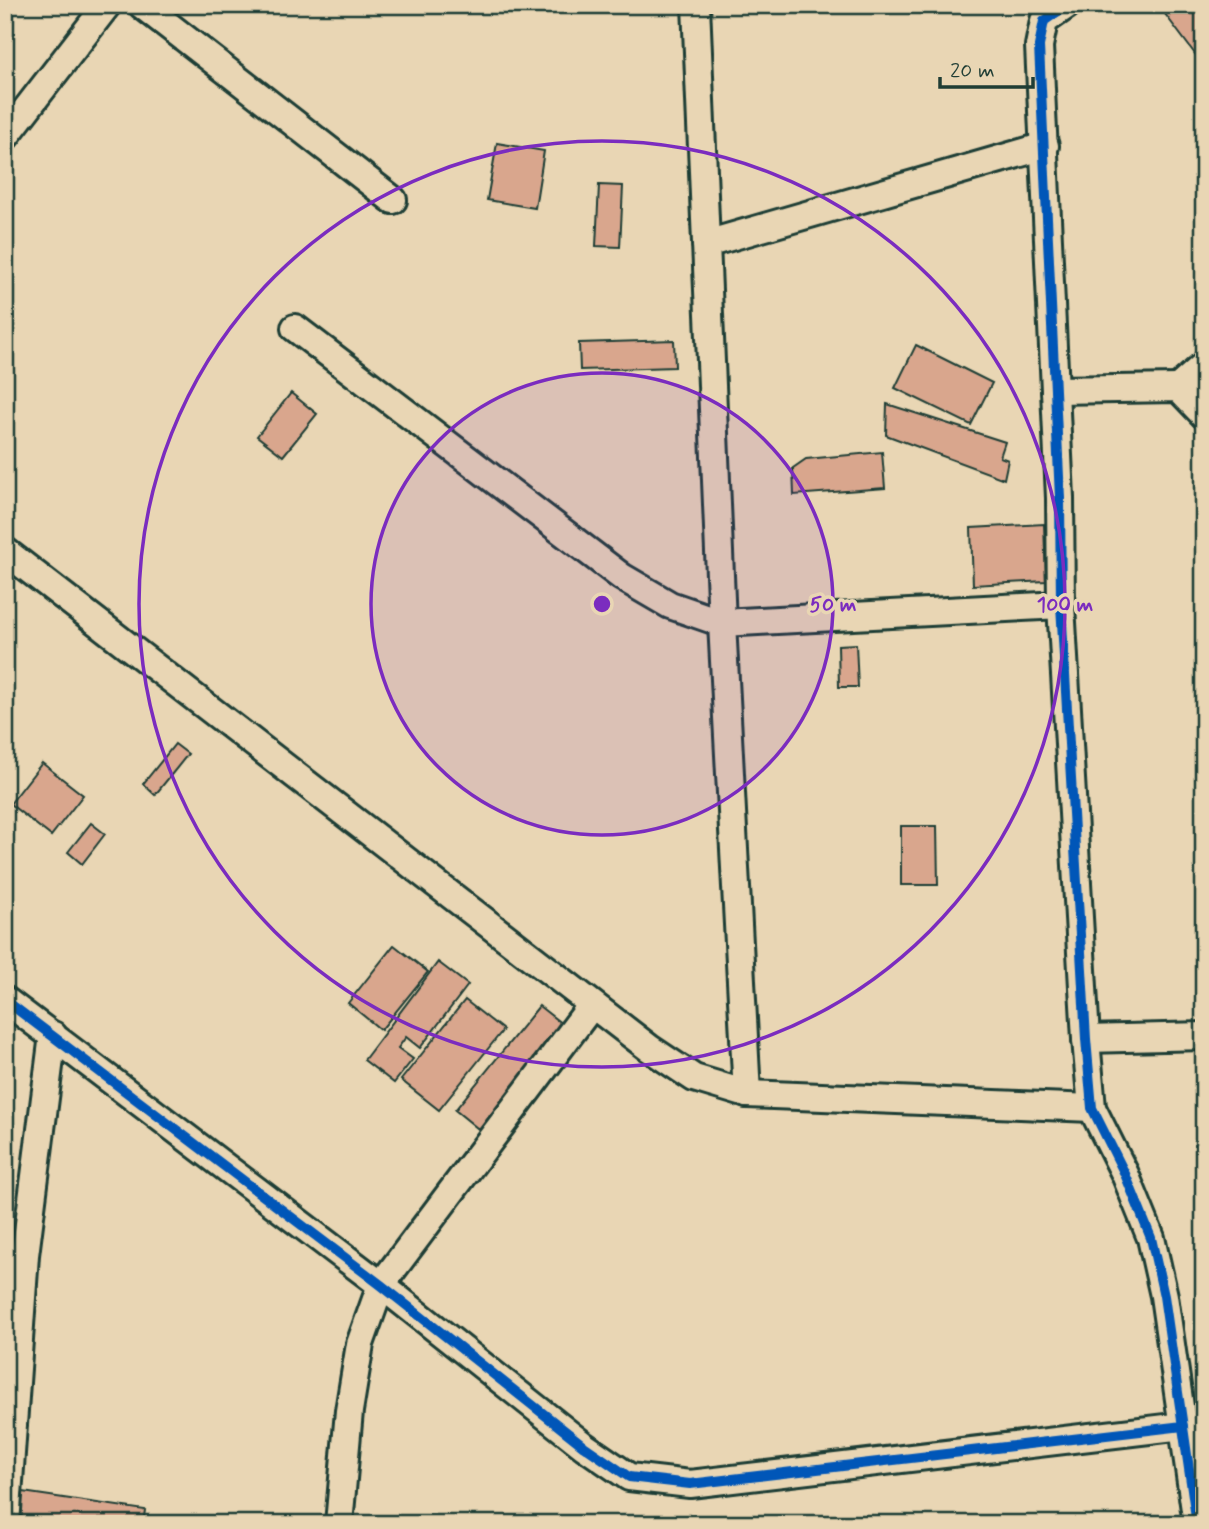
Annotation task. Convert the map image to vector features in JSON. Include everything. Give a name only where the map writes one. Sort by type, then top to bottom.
[{"type":"street","points":[[5,137],[107,5]]},
{"type":"street","points":[[142,5],[393,200]]},
{"type":"street","points":[[696,5],[722,623],[747,1094]]},
{"type":"street","points":[[1067,5],[1044,21],[1039,46],[1055,390],[1061,606],[1086,1039],[1092,1108],[1125,1174],[1151,1238],[1164,1296],[1197,1524]]},
{"type":"street","points":[[706,244],[1045,146]]},
{"type":"street","points":[[295,328],[622,578],[670,605],[722,623],[1061,606]]},
{"type":"street","points":[[1055,390],[1178,388],[1204,365]]},
{"type":"street","points":[[1178,388],[1204,415]]},
{"type":"street","points":[[5,551],[592,1004],[694,1078],[747,1094],[1092,1108]]},
{"type":"street","points":[[5,1000],[381,1285],[583,1446],[629,1477],[690,1484],[1182,1426]]},
{"type":"street","points":[[339,1524],[349,1410],[360,1344],[381,1285],[592,1004]]},
{"type":"street","points":[[6,1524],[15,1254],[53,1035]]},
{"type":"street","points":[[1086,1039],[1204,1037]]},
{"type":"building","points":[[909,5],[948,5],[910,13]]},
{"type":"building","points":[[1177,5],[1204,5],[1204,54],[1198,58],[1165,14]]},
{"type":"building","points":[[497,143],[544,151],[535,208],[487,200]]},
{"type":"building","points":[[599,185],[623,186],[620,247],[596,246]]},
{"type":"building","points":[[674,340],[675,367],[580,370],[579,343]]},
{"type":"building","points":[[916,345],[992,383],[971,425],[895,388]]},
{"type":"building","points":[[291,393],[317,414],[283,456],[257,436]]},
{"type":"building","points":[[887,404],[1005,442],[1000,457],[1008,460],[1004,479],[886,435]]},
{"type":"building","points":[[882,452],[885,488],[794,495],[793,468],[806,459]]},
{"type":"building","points":[[1044,524],[1046,581],[973,585],[971,528]]},
{"type":"building","points":[[856,644],[858,687],[839,687],[838,645]]},
{"type":"building","points":[[175,744],[188,754],[155,795],[143,784]]},
{"type":"building","points":[[42,763],[83,795],[51,836],[10,804]]},
{"type":"building","points":[[91,823],[105,834],[82,864],[68,852]]},
{"type":"building","points":[[901,826],[937,826],[938,885],[901,885]]},
{"type":"building","points":[[394,945],[428,972],[381,1030],[348,1003]]},
{"type":"building","points":[[438,962],[468,985],[420,1048],[406,1037],[398,1048],[413,1059],[394,1083],[364,1060]]},
{"type":"building","points":[[465,1000],[503,1030],[439,1110],[401,1080]]},
{"type":"building","points":[[539,1006],[567,1028],[482,1132],[455,1110]]},
{"type":"building","points":[[23,1492],[145,1510],[143,1524],[19,1524]]},
{"type":"cycle path","points":[[1067,5],[1044,21],[1039,46],[1060,498],[1061,605],[1086,1039],[1092,1108],[1125,1174],[1151,1238],[1164,1296],[1197,1524]]},
{"type":"cycle path","points":[[5,1000],[381,1285],[584,1446],[629,1477],[690,1484],[1183,1426]]}]
